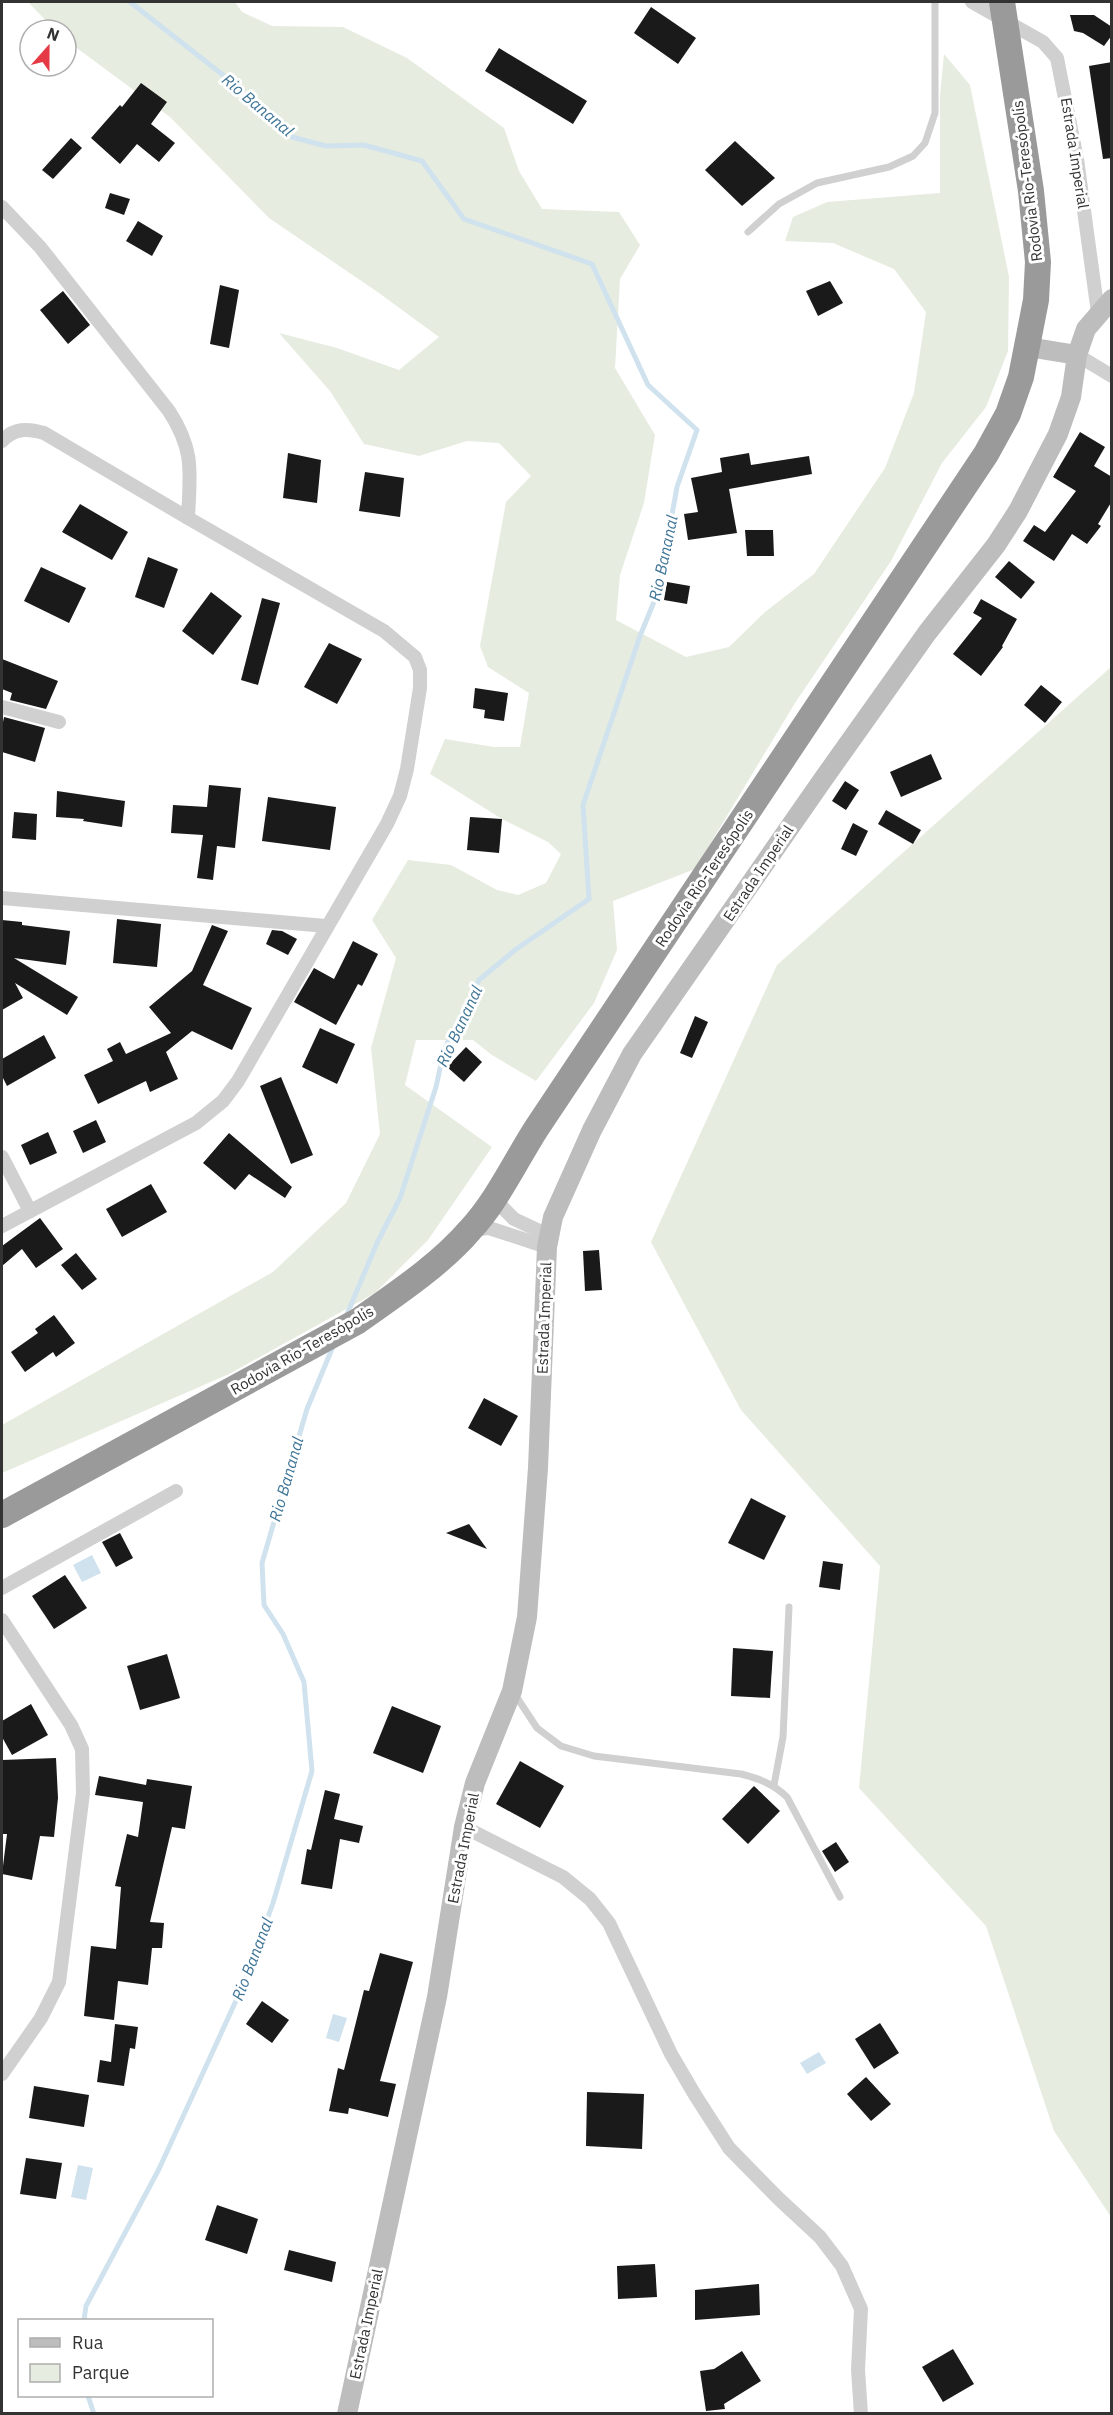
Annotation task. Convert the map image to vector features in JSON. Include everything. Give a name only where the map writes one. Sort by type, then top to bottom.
[{"type":"highway","name":"Rodovia Rio-Teresópolis","points":[[3,1512],[358,1320],[413,1281],[449,1250],[471,1230],[493,1198],[536,1129],[986,454],[1008,414],[1021,377],[1028,347],[1036,300],[1038,262],[1031,191],[1004,11]]},
{"type":"street","name":"Estrada Imperial","points":[[972,2],[1004,11],[1043,42],[1057,58],[1077,159],[1098,313]]},
{"type":"street","points":[[2,207],[40,248],[182,430],[191,463],[188,518]]},
{"type":"street","name":"Estrada Imperial","points":[[347,2414],[437,1997],[464,1827],[475,1783],[512,1691],[527,1617],[538,1468],[548,1241],[553,1217],[592,1130],[632,1054],[824,777],[927,633],[996,545],[1018,511],[1058,434],[1071,397],[1077,356],[1086,329],[1112,299]]},
{"type":"street","points":[[1028,347],[1077,356],[1112,376]]},
{"type":"street","points":[[2,441],[9,433],[29,428],[44,433],[384,631],[415,657],[420,670],[420,688],[407,769],[400,796],[387,824],[259,1046],[223,1101],[196,1123],[2,1226]]},
{"type":"street","points":[[2,707],[58,722]]},
{"type":"street","points":[[2,898],[326,927]]},
{"type":"street","points":[[2,1157],[30,1211]]},
{"type":"street","points":[[493,1198],[514,1219],[548,1241]]},
{"type":"street","points":[[471,1230],[489,1228],[548,1241]]},
{"type":"street","points":[[2,1588],[176,1491]]},
{"type":"street","points":[[2,1620],[71,1725],[82,1749],[84,1768],[83,1793],[58,1982],[41,2018],[2,2074]]},
{"type":"street","points":[[464,1827],[563,1876],[590,1899],[609,1923],[671,2054],[694,2096],[729,2148],[820,2237],[842,2266],[861,2308],[858,2370],[861,2414]]},
{"type":"lane","points":[[748,232],[779,204],[817,183],[889,167],[913,156],[925,143],[935,113],[935,2]]},
{"type":"lane","points":[[774,1785],[783,1737],[789,1607]]},
{"type":"lane","points":[[512,1691],[537,1728],[561,1746],[594,1756],[741,1774],[774,1785],[787,1797],[840,1897]]},
{"type":"green space","points":[[28,2],[235,2],[242,12],[272,26],[343,27],[407,58],[504,128],[519,171],[542,209],[619,212],[640,245],[620,279],[615,368],[655,435],[644,503],[620,575],[616,620],[686,657],[729,647],[765,612],[814,574],[885,468],[914,393],[926,312],[894,269],[833,243],[785,241],[793,217],[827,202],[940,193],[940,96],[944,54],[970,85],[1009,277],[1008,351],[986,407],[942,463],[891,561],[795,703],[695,869],[613,901],[617,950],[594,1003],[536,1081],[492,1055],[473,1040],[416,1040],[405,1085],[492,1147],[428,1240],[375,1293],[229,1374],[2,1473],[2,1425],[273,1272],[346,1203],[380,1134],[371,1048],[396,958],[372,920],[408,860],[451,865],[497,890],[518,895],[546,883],[561,854],[548,842],[502,819],[430,774],[445,739],[494,747],[520,747],[529,693],[488,667],[480,646],[506,502],[531,476],[499,443],[467,441],[419,456],[364,444],[330,391],[279,333],[337,348],[399,370],[439,337],[269,218],[170,117],[78,49],[78,18],[43,18]]},
{"type":"green space","points":[[1111,667],[1111,2217],[1054,2131],[986,1926],[859,1788],[880,1566],[741,1410],[651,1242],[777,965]]},
{"type":"water","points":[[92,1555],[101,1573],[82,1582],[73,1565]]},
{"type":"water","points":[[333,2014],[347,2018],[339,2042],[326,2038]]},
{"type":"water","points":[[819,2052],[826,2063],[807,2074],[800,2063]]},
{"type":"water","points":[[78,2165],[93,2168],[86,2200],[71,2197]]},
{"type":"building","points":[[651,7],[696,38],[678,64],[634,33]]},
{"type":"building","points":[[1070,15],[1094,15],[1112,27],[1112,35],[1104,46],[1083,33],[1074,31]]},
{"type":"building","points":[[499,48],[587,101],[573,124],[485,71]]},
{"type":"building","points":[[1112,62],[1112,158],[1103,159],[1089,66]]},
{"type":"building","points":[[141,83],[167,102],[151,124],[175,143],[159,162],[137,144],[120,164],[91,138],[120,105],[122,107]]},
{"type":"building","points":[[71,138],[82,148],[53,179],[42,170]]},
{"type":"building","points":[[735,141],[775,178],[742,206],[705,170]]},
{"type":"building","points":[[110,193],[130,199],[124,215],[105,208]]},
{"type":"building","points":[[138,221],[163,236],[152,256],[126,241]]},
{"type":"building","points":[[830,281],[843,303],[818,316],[806,291]]},
{"type":"building","points":[[220,285],[239,290],[229,348],[210,344]]},
{"type":"building","points":[[63,291],[90,325],[68,344],[40,310]]},
{"type":"building","points":[[1080,432],[1105,447],[1094,466],[1112,477],[1112,501],[1098,524],[1101,526],[1087,544],[1072,534],[1054,561],[1023,541],[1034,525],[1045,532],[1076,491],[1053,477]]},
{"type":"building","points":[[288,453],[321,460],[317,503],[283,498]]},
{"type":"building","points":[[749,453],[751,465],[809,456],[812,474],[729,489],[737,533],[688,540],[684,514],[698,512],[691,478],[722,472],[720,458]]},
{"type":"building","points":[[365,472],[404,478],[400,517],[359,511]]},
{"type":"building","points":[[80,504],[128,532],[112,560],[62,532]]},
{"type":"building","points":[[745,530],[773,530],[774,556],[747,556]]},
{"type":"building","points":[[148,557],[178,569],[164,608],[135,597]]},
{"type":"building","points":[[1009,561],[1035,582],[1021,599],[995,577]]},
{"type":"building","points":[[41,567],[86,588],[69,623],[24,601]]},
{"type":"building","points":[[667,582],[690,586],[687,604],[664,600]]},
{"type":"building","points":[[211,592],[242,616],[213,655],[182,631]]},
{"type":"building","points":[[262,598],[280,603],[258,685],[241,680]]},
{"type":"building","points":[[981,599],[1017,619],[1003,647],[981,676],[953,654],[982,618],[973,613]]},
{"type":"building","points":[[329,643],[362,659],[337,704],[304,687]]},
{"type":"building","points":[[2,659],[58,681],[46,709],[10,700],[12,693],[2,689]]},
{"type":"building","points":[[1041,685],[1062,702],[1045,723],[1024,705]]},
{"type":"building","points":[[475,688],[508,693],[504,721],[484,718],[485,710],[473,708]]},
{"type":"building","points":[[4,717],[45,728],[35,762],[2,752]]},
{"type":"building","points":[[931,754],[942,779],[901,797],[890,772]]},
{"type":"building","points":[[845,781],[859,790],[846,810],[832,801]]},
{"type":"building","points":[[209,785],[241,788],[235,848],[217,846],[213,880],[197,878],[203,835],[171,833],[173,805],[207,807]]},
{"type":"building","points":[[57,791],[125,801],[122,827],[83,821],[84,819],[56,817]]},
{"type":"building","points":[[268,797],[336,807],[330,850],[262,841]]},
{"type":"building","points":[[886,810],[921,830],[913,844],[878,824]]},
{"type":"building","points":[[14,812],[37,814],[36,840],[12,838]]},
{"type":"building","points":[[470,817],[502,819],[499,853],[467,850]]},
{"type":"building","points":[[853,823],[868,831],[856,856],[841,849]]},
{"type":"building","points":[[117,919],[161,924],[157,967],[113,963]]},
{"type":"building","points":[[2,920],[70,931],[66,965],[14,958],[78,997],[67,1015],[15,983],[23,998],[2,1010]]},
{"type":"building","points":[[212,925],[228,931],[203,985],[252,1008],[232,1050],[192,1031],[166,1052],[178,1079],[150,1092],[146,1081],[98,1104],[84,1075],[113,1061],[107,1049],[120,1042],[126,1054],[171,1033],[149,1007],[192,971]]},
{"type":"building","points":[[272,930],[282,931],[297,939],[288,955],[266,944]]},
{"type":"building","points":[[353,941],[378,954],[362,986],[358,984],[336,1025],[294,1002],[314,968],[334,979]]},
{"type":"building","points":[[695,1016],[708,1022],[692,1058],[680,1053]]},
{"type":"building","points":[[320,1028],[355,1044],[337,1084],[302,1067]]},
{"type":"building","points":[[44,1035],[56,1058],[7,1086],[2,1076],[2,1059]]},
{"type":"building","points":[[466,1047],[482,1062],[464,1082],[447,1067]]},
{"type":"building","points":[[281,1077],[313,1155],[291,1164],[260,1086]]},
{"type":"building","points":[[96,1120],[106,1142],[83,1153],[73,1131]]},
{"type":"building","points":[[48,1132],[57,1153],[30,1165],[21,1145]]},
{"type":"building","points":[[229,1133],[292,1187],[285,1198],[249,1174],[235,1190],[203,1163]]},
{"type":"building","points":[[151,1184],[167,1212],[122,1237],[106,1209]]},
{"type":"building","points":[[40,1218],[63,1249],[36,1268],[22,1249],[2,1266],[2,1246]]},
{"type":"building","points":[[599,1250],[602,1290],[585,1291],[583,1251]]},
{"type":"building","points":[[76,1253],[97,1279],[82,1290],[61,1265]]},
{"type":"building","points":[[54,1315],[75,1343],[56,1357],[53,1352],[25,1372],[11,1352],[38,1333],[35,1329]]},
{"type":"building","points":[[484,1398],[518,1416],[501,1446],[468,1428]]},
{"type":"building","points":[[751,1498],[786,1516],[764,1560],[728,1543]]},
{"type":"building","points":[[469,1524],[487,1549],[446,1533]]},
{"type":"building","points":[[120,1533],[133,1558],[116,1567],[102,1542]]},
{"type":"building","points":[[823,1561],[843,1564],[840,1590],[819,1587]]},
{"type":"building","points":[[65,1575],[87,1608],[54,1629],[32,1596]]},
{"type":"building","points":[[733,1648],[773,1651],[770,1698],[731,1696]]},
{"type":"building","points":[[167,1654],[180,1698],[140,1710],[127,1666]]},
{"type":"building","points":[[31,1704],[48,1735],[12,1755],[2,1737],[2,1721]]},
{"type":"building","points":[[392,1706],[441,1726],[423,1773],[373,1753]]},
{"type":"building","points":[[56,1758],[58,1798],[54,1837],[40,1836],[32,1880],[2,1874],[7,1834],[2,1834],[2,1760]]},
{"type":"building","points":[[520,1761],[564,1786],[540,1828],[496,1804]]},
{"type":"building","points":[[99,1776],[146,1785],[147,1779],[192,1786],[185,1829],[172,1827],[150,1922],[164,1923],[162,1948],[152,1948],[148,1985],[118,1981],[114,2020],[84,2016],[91,1946],[116,1949],[121,1887],[115,1886],[127,1834],[138,1837],[143,1802],[95,1795]]},
{"type":"building","points":[[754,1786],[780,1811],[748,1844],[722,1819]]},
{"type":"building","points":[[325,1790],[340,1794],[334,1819],[363,1826],[359,1843],[340,1839],[332,1889],[301,1884],[307,1849],[311,1850]]},
{"type":"building","points":[[836,1842],[849,1862],[835,1872],[822,1851]]},
{"type":"building","points":[[380,1953],[413,1962],[380,2081],[396,2084],[388,2117],[349,2108],[348,2114],[329,2111],[338,2068],[344,2070],[364,1990],[369,1991]]},
{"type":"building","points":[[262,2001],[289,2020],[272,2043],[246,2024]]},
{"type":"building","points":[[880,2023],[899,2053],[874,2069],[855,2039]]},
{"type":"building","points":[[115,2024],[138,2027],[135,2049],[130,2048],[124,2086],[97,2082],[100,2060],[111,2062]]},
{"type":"building","points":[[866,2077],[891,2104],[871,2121],[847,2094]]},
{"type":"building","points":[[34,2086],[89,2095],[84,2127],[29,2118]]},
{"type":"building","points":[[587,2092],[644,2094],[642,2149],[586,2146]]},
{"type":"building","points":[[26,2158],[62,2163],[56,2199],[20,2194]]},
{"type":"building","points":[[217,2205],[258,2219],[247,2254],[205,2240]]},
{"type":"building","points":[[289,2250],[336,2262],[332,2282],[284,2270]]},
{"type":"building","points":[[655,2264],[657,2297],[618,2299],[617,2266]]},
{"type":"building","points":[[759,2284],[760,2315],[695,2320],[695,2290]]},
{"type":"building","points":[[953,2349],[974,2384],[943,2402],[922,2367]]},
{"type":"building","points":[[742,2351],[761,2381],[724,2404],[725,2409],[706,2411],[700,2371],[714,2369]]},
{"type":"waterway","name":"Rio Bananal","points":[[130,2],[228,79],[292,137],[326,146],[364,145],[422,161],[464,219],[592,264],[648,385],[697,430],[677,487],[658,592],[640,636],[583,805],[589,899],[515,950],[479,980],[444,1050],[436,1087],[400,1198],[377,1243],[345,1319]]},
{"type":"waterway","name":"Rio Bananal","points":[[84,2319],[86,2306],[159,2169],[245,1981],[273,1903],[312,1771],[304,1682],[283,1634],[264,1605],[262,1563],[307,1409],[334,1344]]},
{"type":"waterway","name":"Rio Bananal","points":[[88,2397],[94,2414]]}]
